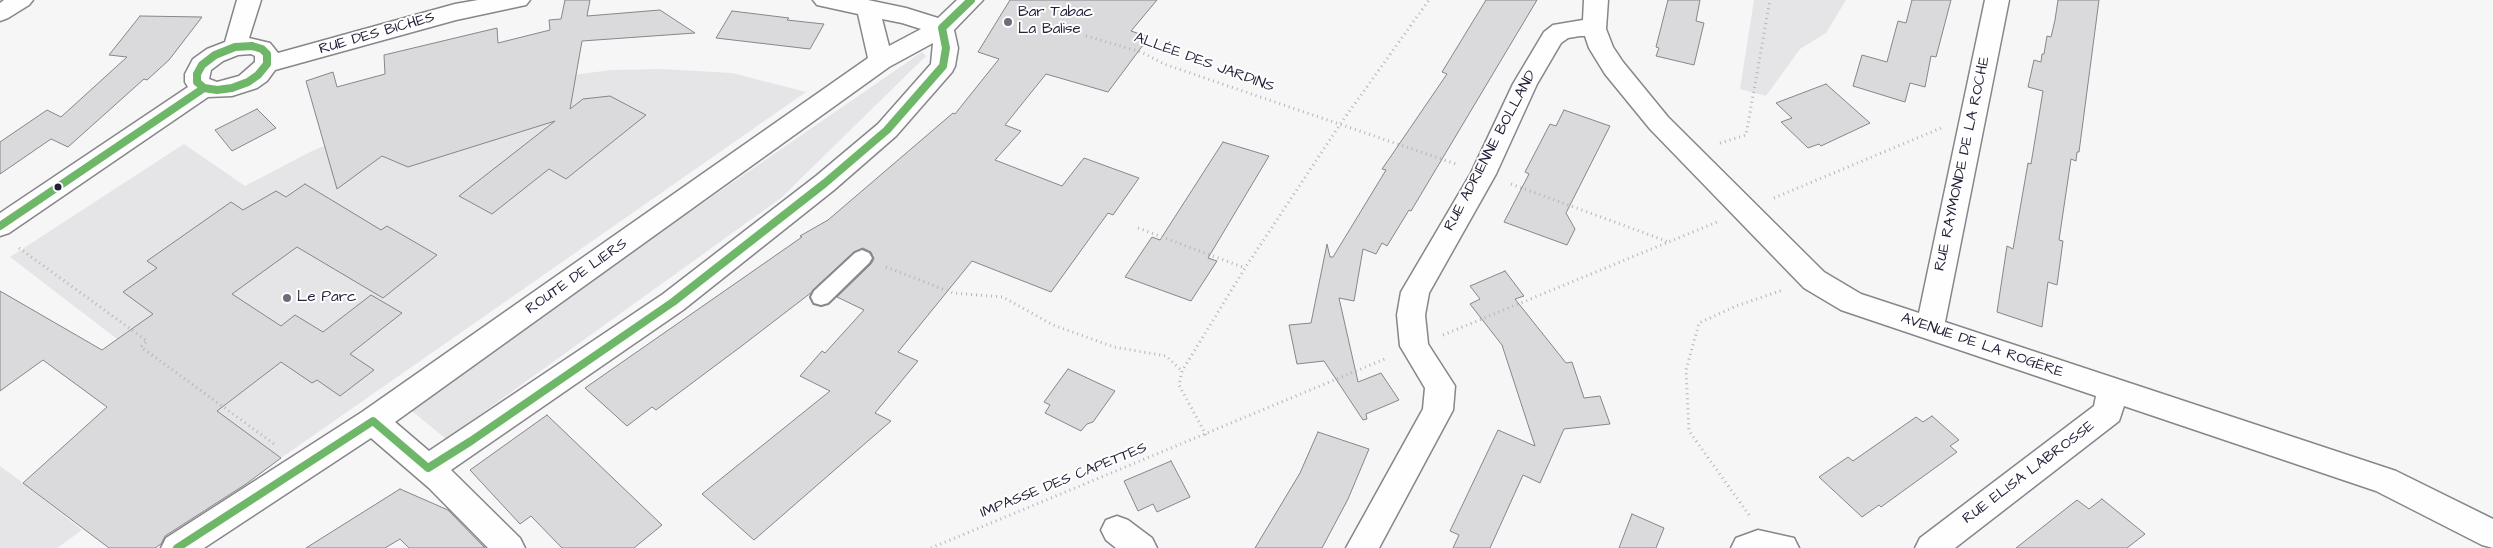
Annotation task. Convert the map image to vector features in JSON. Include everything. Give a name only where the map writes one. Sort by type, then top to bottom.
[{"type":"street","points":[[0,13],[21,0]]},
{"type":"street","points":[[235,47],[249,0]]},
{"type":"street","name":"RUE DES BICHES","points":[[267,64],[455,12],[518,0]]},
{"type":"street","points":[[428,468],[471,441],[673,302],[826,183],[887,130],[943,66],[946,48],[942,28],[906,16],[825,0]]},
{"type":"street","name":"ROUTE DE LIERS","points":[[177,548],[373,421],[881,61],[942,28],[971,0]]},
{"type":"street","name":"AVENUE DE LA ROGÈRE","points":[[1596,0],[1594,29],[1601,48],[1614,68],[1687,154],[1814,280],[1851,302],[2385,481],[2493,535]]},
{"type":"street","name":"RUE RAYMONDE DE LA ROCHE","points":[[1930,328],[1997,0]]},
{"type":"street","points":[[868,8],[881,61]]},
{"type":"street","name":"RUE ADRIENNE BOLLAND","points":[[1362,548],[1438,410],[1440,386],[1414,346],[1410,315],[1415,292],[1482,174],[1525,84],[1552,38],[1561,31],[1580,28],[1594,29]]},
{"type":"street","points":[[252,46],[262,49],[267,54],[267,64],[258,75],[240,85],[217,90],[204,88],[197,82],[197,74],[202,65],[214,55],[235,47],[252,46]]},
{"type":"street","points":[[6,235],[204,88]]},
{"type":"street","name":"RUE ELISA LABROSSE","points":[[1931,548],[2108,412],[2112,390]]},
{"type":"street","points":[[373,421],[428,468],[509,548]]},
{"type":"lane","points":[[821,297],[862,258]]},
{"type":"path","points":[[1206,435],[1179,385],[1182,372],[1245,268],[1341,123],[1429,0]]},
{"type":"path","points":[[1687,154],[1746,135],[1770,0]]},
{"type":"path","name":"ALLÉE DES JARDINS","points":[[1086,36],[1141,52],[1164,64],[1341,123]]},
{"type":"path","name":"IMPASSE DES CAPETTES","points":[[931,548],[1952,123],[1970,127]]},
{"type":"path","points":[[1138,228],[1245,268]]},
{"type":"path","points":[[6,235],[147,341],[140,347],[279,447]]},
{"type":"path","points":[[862,258],[953,292],[1003,296],[1053,325],[1114,347],[1166,356],[1182,372]]},
{"type":"path","points":[[1767,547],[1689,431],[1686,370],[1699,322],[1736,306],[1814,280]]},
{"type":"shaded area","points":[[1754,0],[1846,0],[1826,33],[1800,49],[1766,96],[1740,89]]},
{"type":"shaded area","points":[[922,52],[926,56],[781,198],[446,439],[407,407]]},
{"type":"shaded area","name":"Le Parc","points":[[661,69],[732,73],[806,92],[281,458],[117,339],[10,257],[184,144],[245,186],[312,151],[383,121],[536,80],[611,70]]},
{"type":"shaded area","points":[[0,466],[82,530],[57,548],[0,548]]},
{"type":"building","points":[[565,0],[590,0],[587,16],[660,10],[695,33],[582,41],[570,109],[583,99],[610,96],[646,115],[566,179],[549,169],[492,214],[459,196],[555,121],[408,167],[382,156],[337,189],[306,81],[333,72],[337,87],[385,74],[384,55],[497,28],[498,43],[550,30],[549,20],[561,19]]},
{"type":"building","points":[[1010,0],[1157,0],[1131,31],[1149,37],[1108,92],[1046,74],[1005,125],[1021,131],[995,160],[1062,186],[1084,158],[1139,178],[1113,215],[1108,213],[1051,292],[972,261],[898,352],[918,361],[875,413],[891,421],[754,540],[702,494],[830,391],[800,376],[822,351],[825,353],[864,310],[837,297],[871,264],[874,259],[871,252],[863,248],[854,252],[812,292],[743,345],[656,410],[652,407],[627,426],[585,388],[802,237],[800,236],[828,220],[953,113],[955,114],[999,59],[978,52]]},
{"type":"building","points":[[1486,0],[1537,0],[1411,211],[1409,210],[1387,246],[1382,243],[1376,254],[1363,249],[1354,301],[1339,298],[1358,382],[1381,373],[1399,400],[1366,414],[1367,419],[1363,420],[1324,361],[1297,364],[1289,325],[1311,323],[1327,244],[1330,257],[1333,257],[1386,170],[1382,169],[1447,74],[1442,72]]},
{"type":"building","points":[[1668,0],[1700,0],[1696,21],[1704,23],[1694,65],[1656,56],[1659,48],[1656,47]]},
{"type":"building","points":[[1912,0],[1951,0],[1936,57],[1931,56],[1925,87],[1910,83],[1905,102],[1853,86],[1862,55],[1887,62],[1898,21],[1906,23]]},
{"type":"building","points":[[2058,0],[2099,0],[2079,152],[2077,152],[2076,161],[2071,159],[2059,240],[2063,241],[2057,285],[2048,282],[2042,327],[1997,312],[2007,246],[2013,249],[2028,163],[2031,164],[2043,91],[2028,87],[2034,60],[2041,62],[2047,36],[2051,37]]},
{"type":"building","points":[[732,11],[824,24],[810,49],[716,38]]},
{"type":"building","points":[[140,16],[202,17],[169,60],[147,80],[144,79],[68,147],[51,139],[0,174],[0,142],[47,110],[61,117],[127,57],[109,55]]},
{"type":"building","points":[[1826,84],[1870,123],[1821,146],[1819,144],[1808,148],[1781,122],[1792,118],[1776,103]]},
{"type":"building","points":[[257,109],[276,128],[232,151],[215,130]]},
{"type":"building","points":[[1564,110],[1610,126],[1566,213],[1575,229],[1567,245],[1504,222],[1529,174],[1525,172],[1550,124],[1556,126]]},
{"type":"building","points":[[1223,142],[1269,156],[1208,258],[1217,261],[1191,301],[1125,277],[1152,237],[1160,240]]},
{"type":"building","points":[[305,184],[381,230],[387,226],[437,255],[383,298],[297,247],[232,294],[281,326],[295,315],[323,332],[371,295],[402,313],[350,354],[374,370],[340,396],[317,380],[312,383],[281,362],[217,411],[281,458],[246,484],[165,536],[161,544],[155,548],[109,548],[23,483],[107,407],[43,360],[0,391],[0,291],[102,350],[153,314],[123,292],[157,268],[147,261],[231,202],[243,210],[276,191],[286,197]]},
{"type":"building","points":[[1505,271],[1524,296],[1515,299],[1566,363],[1572,362],[1584,398],[1600,396],[1610,424],[1564,429],[1540,483],[1523,475],[1490,548],[1453,548],[1459,535],[1450,531],[1498,430],[1535,446],[1502,345],[1470,304],[1480,299],[1470,286]]},
{"type":"building","points":[[1068,369],[1115,391],[1093,422],[1087,424],[1081,431],[1045,413],[1050,405],[1044,402]]},
{"type":"building","points":[[547,415],[662,525],[634,548],[562,548],[531,516],[520,524],[470,470]]},
{"type":"building","points":[[1932,416],[1959,440],[1950,446],[1957,452],[1881,507],[1879,505],[1862,517],[1819,477],[1848,457],[1853,461],[1916,417],[1923,422]]},
{"type":"building","points":[[1318,432],[1369,449],[1348,499],[1322,548],[1255,548],[1300,473]]},
{"type":"building","points":[[1171,461],[1190,497],[1157,512],[1153,504],[1138,511],[1124,481]]},
{"type":"building","points":[[400,489],[448,510],[485,548],[409,548],[400,539],[385,548],[306,548]]},
{"type":"building","points":[[2102,499],[2145,534],[2127,548],[2016,548],[2077,500],[2089,509]]},
{"type":"building","points":[[1632,514],[1664,528],[1656,548],[1619,548]]},
{"type":"transit line","points":[[177,548],[373,421],[428,468],[471,441],[673,302],[825,183],[887,130],[943,66],[946,48],[942,28],[971,0]]},
{"type":"transit line","points":[[252,46],[262,49],[267,54],[267,64],[258,75],[248,82],[232,88],[217,90],[204,88],[197,82],[197,74],[202,65],[215,55],[235,47],[252,46]]},
{"type":"transit line","points":[[0,226],[204,88]]},
{"type":"place","name":"Bar Tabac La Balise","points":[[1008,22]]},
{"type":"place","name":"Le Parc","points":[[287,298]]}]
